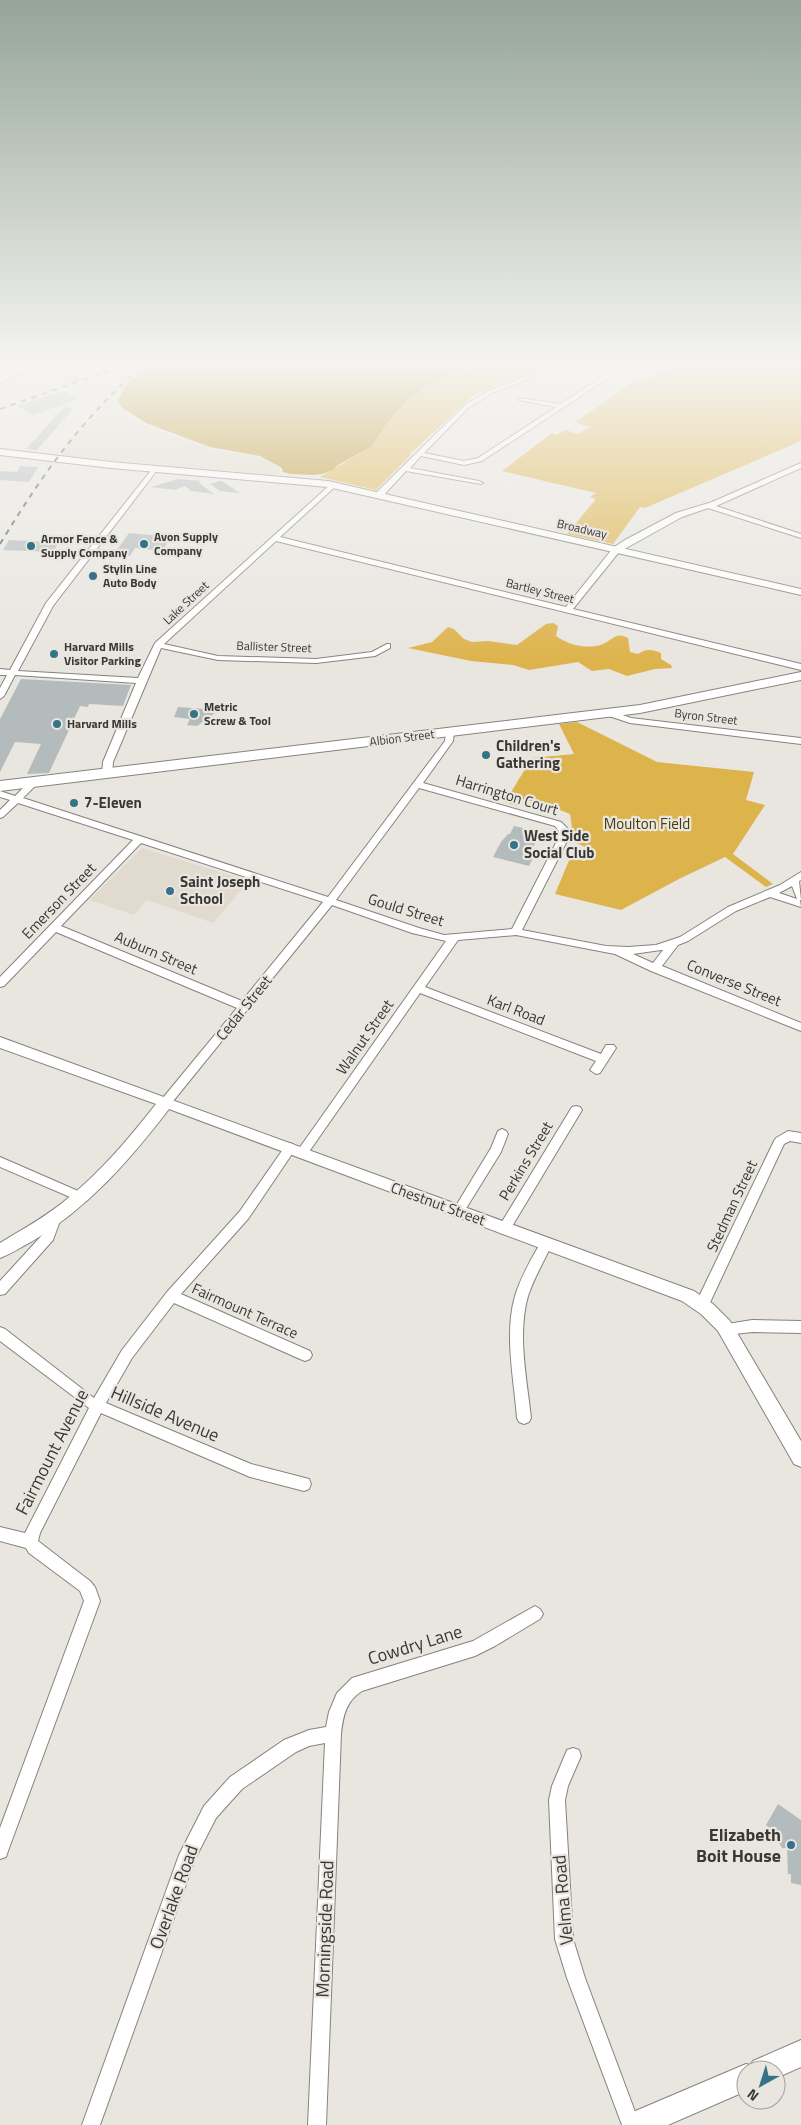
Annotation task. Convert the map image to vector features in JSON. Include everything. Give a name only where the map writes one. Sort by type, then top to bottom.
[{"type":"main road","name":"Albion Street","points":[[0,786],[668,705],[801,676]]},
{"type":"main road","points":[[785,2060],[801,2053]]},
{"type":"main road","points":[[636,2125],[736,2081]]},
{"type":"street","name":"Broadway","points":[[93,462],[297,480],[332,485],[801,592]]},
{"type":"street","points":[[379,495],[412,462]]},
{"type":"street","points":[[460,462],[474,462]]},
{"type":"street","points":[[568,609],[616,550],[676,517],[708,506],[801,465]]},
{"type":"street","points":[[0,696],[48,605],[156,469]]},
{"type":"street","points":[[405,469],[478,483]]},
{"type":"street","name":"Lake Street","points":[[107,774],[108,762],[158,645],[332,485]]},
{"type":"street","points":[[708,506],[801,536]]},
{"type":"street","name":"Bartley Street","points":[[274,538],[801,666]]},
{"type":"street","name":"Ballister Street","points":[[158,645],[218,658],[316,660],[375,654],[387,646]]},
{"type":"street","points":[[0,672],[142,681]]},
{"type":"street","name":"Byron Street","points":[[609,713],[632,720],[801,741]]},
{"type":"street","name":"Cedar Street","points":[[0,1251],[55,1218],[81,1197],[118,1162],[330,901],[450,740],[450,732]]},
{"type":"street","points":[[0,815],[32,783]]},
{"type":"street","name":"Harrington Court","points":[[417,784],[558,824],[564,830],[562,841],[516,932]]},
{"type":"street","name":"Gould Street","points":[[0,794],[423,933],[454,938],[495,932],[516,932],[597,949],[617,951],[646,950],[674,943],[693,934],[737,906],[770,893],[798,878]]},
{"type":"street","name":"Emerson Street","points":[[0,983],[140,840]]},
{"type":"street","points":[[798,878],[801,897]]},
{"type":"street","points":[[770,893],[801,904]]},
{"type":"street","name":"Auburn Street","points":[[54,927],[245,1007]]},
{"type":"street","name":"Walnut Street","points":[[296,1151],[454,938]]},
{"type":"street","name":"Converse Street","points":[[655,968],[674,943]]},
{"type":"street","name":"Converse Street","points":[[617,951],[801,1027]]},
{"type":"street","name":"Karl Road","points":[[417,988],[603,1059]]},
{"type":"street","name":"Chestnut Street","points":[[0,1042],[680,1293],[702,1305],[718,1318],[801,1458]]},
{"type":"street","points":[[596,1070],[610,1048]]},
{"type":"street","name":"Perkins Street","points":[[504,1229],[576,1110]]},
{"type":"street","points":[[458,1212],[496,1149],[502,1134]]},
{"type":"street","name":"Stedman Street","points":[[702,1305],[780,1141],[788,1136],[801,1138]]},
{"type":"street","name":"Fairmount Avenue","points":[[31,1542],[33,1532],[99,1406],[110,1381],[127,1354],[172,1296],[250,1208],[296,1151]]},
{"type":"street","points":[[0,1162],[81,1197]]},
{"type":"street","points":[[0,1290],[49,1236],[55,1218]]},
{"type":"street","points":[[524,1418],[517,1340],[518,1317],[523,1295],[546,1244]]},
{"type":"street","name":"Fairmount Terrace","points":[[172,1296],[305,1355]]},
{"type":"street","points":[[726,1329],[752,1326],[801,1327]]},
{"type":"street","name":"Hillside Avenue","points":[[0,1333],[84,1399],[250,1470],[304,1484]]},
{"type":"street","points":[[0,1534],[31,1542],[38,1553],[89,1590],[92,1601],[0,1851]]},
{"type":"street","name":"Cowdry Lane","points":[[333,1734],[340,1704],[345,1694],[351,1688],[475,1648],[535,1614]]},
{"type":"street","name":"Overlake Road","points":[[91,2125],[188,1855],[204,1822],[226,1793],[274,1756],[297,1742],[333,1734]]},
{"type":"street","name":"Morningside Road","points":[[317,2125],[333,1734]]},
{"type":"street","name":"Velma Road","points":[[573,1756],[560,1786],[557,1800],[564,1938],[576,1978],[631,2125]]},
{"type":"shaded area","points":[[131,462],[269,462],[279,468],[280,475]]},
{"type":"shaded area","points":[[271,462],[343,462],[333,470],[313,475],[291,474],[283,472],[282,468]]},
{"type":"shaded area","name":"Saint Joseph School","points":[[142,848],[249,881],[213,923],[147,900],[134,915],[89,900]]},
{"type":"green space","points":[[345,462],[404,462],[376,490],[320,477]]},
{"type":"green space","points":[[514,462],[752,462],[645,508],[640,507],[613,544],[567,534],[596,499],[590,497],[596,493],[502,471]]},
{"type":"green space","points":[[553,623],[558,626],[556,636],[566,642],[578,646],[591,647],[603,644],[621,635],[628,638],[630,652],[638,654],[646,650],[652,650],[661,653],[661,659],[671,665],[672,668],[655,669],[627,676],[609,669],[592,671],[578,662],[529,670],[513,665],[471,661],[408,648],[432,642],[448,627],[454,629],[464,639],[472,642],[488,641],[517,645],[546,624]]},
{"type":"green space","name":"Moulton Field","points":[[577,722],[657,762],[754,772],[746,800],[765,805],[733,854],[773,884],[766,887],[725,857],[621,910],[555,894],[570,858],[585,861],[590,849],[574,842],[570,814],[545,804],[522,799],[518,806],[505,802],[532,758],[574,754],[559,724]]},
{"type":"building","points":[[20,466],[38,467],[29,482],[0,480],[0,471],[17,472]]},
{"type":"building","points":[[178,479],[201,481],[198,482],[214,494],[191,491],[185,486],[175,490],[151,487]]},
{"type":"building","points":[[220,481],[240,493],[220,491],[210,484]]},
{"type":"building","name":"Avon Supply Company","points":[[129,533],[161,536],[170,539],[162,551],[135,548],[130,556],[114,554]]},
{"type":"building","name":"Armor Fence & Supply Company","points":[[9,540],[59,542],[53,552],[3,550]]},
{"type":"building","name":"Harvard Mills","points":[[21,679],[131,685],[123,706],[89,704],[88,707],[80,706],[49,773],[27,774],[41,744],[15,742],[0,772],[0,719]]},
{"type":"building","name":"Metric Screw & Tool","points":[[178,707],[219,710],[197,726],[187,725],[190,719],[174,717]]},
{"type":"building","name":"West Side Social Club","points":[[514,826],[541,832],[529,855],[534,856],[529,866],[493,857],[501,842],[510,834]]},
{"type":"building","name":"Elizabeth Boit House","points":[[778,1804],[801,1820],[801,1885],[791,1883],[791,1874],[788,1874],[787,1848],[782,1848],[778,1841],[781,1837],[766,1825]]},
{"type":"railway","points":[[0,544],[54,462]]},
{"type":"place","name":"Avon Supply Company","points":[[144,544]]},
{"type":"place","name":"Armor Fence & Supply Company","points":[[31,546]]},
{"type":"place","name":"Stylin Line Auto Body","points":[[93,576]]},
{"type":"place","name":"Harvard Mills Visitor Parking","points":[[54,654]]},
{"type":"place","name":"Metric Screw & Tool","points":[[194,714]]},
{"type":"place","name":"Harvard Mills","points":[[57,724]]},
{"type":"place","name":"Children's Gathering","points":[[486,755]]},
{"type":"place","name":"7-Eleven","points":[[74,803]]},
{"type":"place","name":"West Side Social Club","points":[[514,845]]},
{"type":"place","name":"Saint Joseph School","points":[[170,891]]},
{"type":"place","name":"Elizabeth Boit House","points":[[791,1845]]}]
